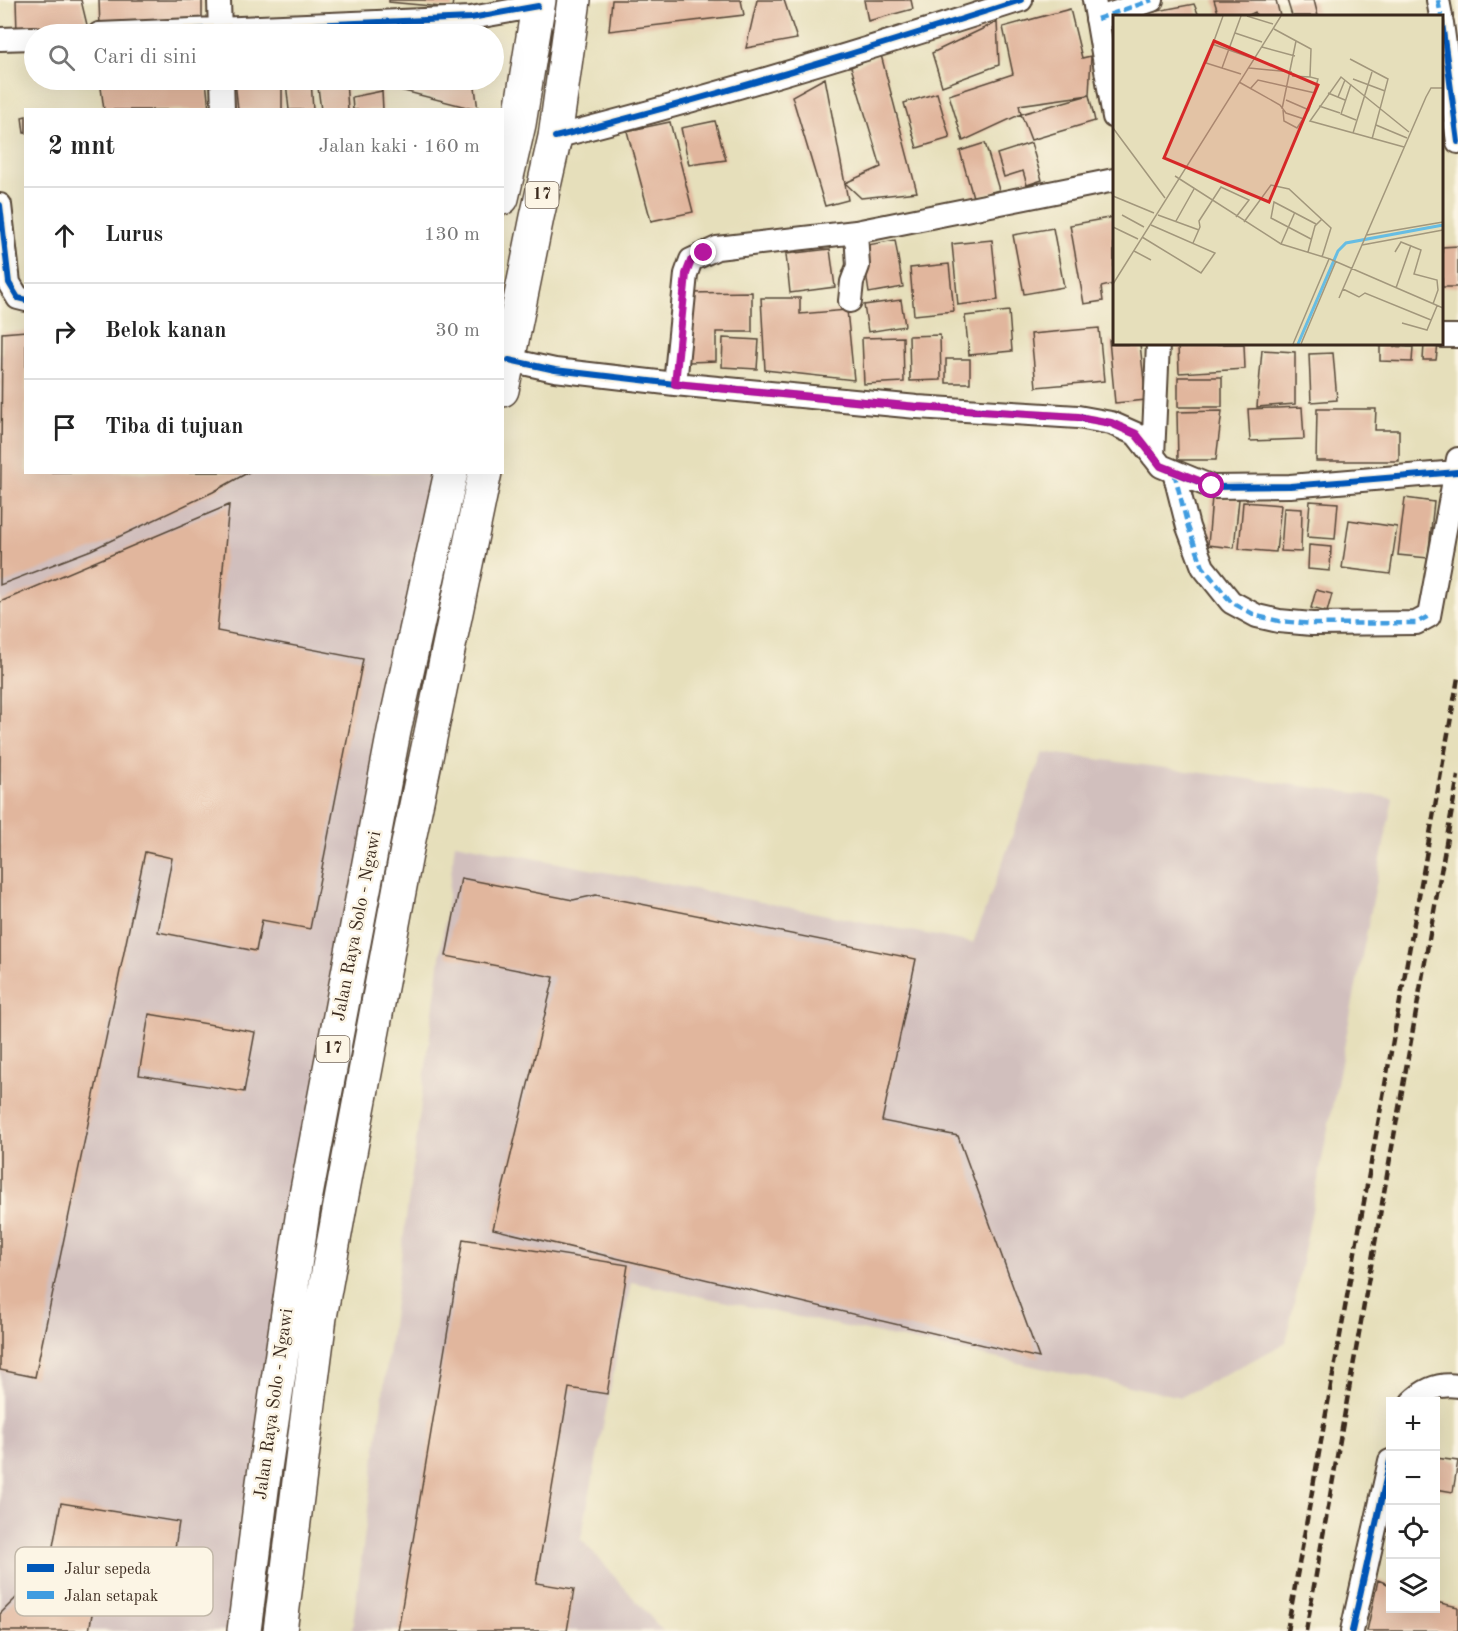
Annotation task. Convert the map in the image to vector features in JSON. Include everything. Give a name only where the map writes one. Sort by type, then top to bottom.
[{"type":"highway","name":"17","points":[[506,375],[555,137],[574,0]]},
{"type":"highway","name":"17","points":[[504,189],[519,124],[539,3]]},
{"type":"highway","name":"Jalan Raya Solo - Ngawi","points":[[244,1631],[303,1211],[394,731],[451,474]]},
{"type":"highway","name":"Jalan Raya Solo - Ngawi","points":[[280,1631],[321,1317],[342,1196],[406,849],[485,474]]},
{"type":"street","points":[[219,0],[220,24]]},
{"type":"street","points":[[555,137],[826,61],[1021,0]]},
{"type":"street","points":[[1113,111],[1095,10],[1152,0]]},
{"type":"street","points":[[1438,0],[1441,15]]},
{"type":"street","points":[[355,24],[471,18],[539,3]]},
{"type":"street","points":[[0,39],[24,38]]},
{"type":"street","points":[[1443,39],[1447,105],[1458,142]]},
{"type":"street","points":[[222,90],[223,108]]},
{"type":"street","points":[[675,384],[686,274],[691,261],[704,253],[717,248],[856,232],[1113,180]]},
{"type":"street","points":[[0,205],[9,283],[18,298],[24,300]]},
{"type":"street","points":[[850,301],[852,282],[858,266],[856,232]]},
{"type":"street","points":[[1153,456],[1158,345]]},
{"type":"street","points":[[506,375],[555,370],[917,407],[1078,417],[1111,423],[1136,434],[1161,466],[1212,486],[1290,486],[1457,466],[1429,616],[1416,623],[1312,624],[1257,616],[1231,602],[1215,585],[1203,567],[1188,527],[1174,472]]},
{"type":"street","points":[[1416,1397],[1436,1386],[1458,1386]]},
{"type":"street","points":[[1352,1631],[1386,1479]]},
{"type":"shaded area","points":[[24,352],[24,474],[450,474],[257,1631],[0,1631],[0,354]]},
{"type":"shaded area","points":[[1043,752],[1393,798],[1286,1343],[1181,1397],[631,1282],[581,1539],[663,1631],[352,1631],[455,843],[973,943]]},
{"type":"building","points":[[16,0],[81,0],[87,24],[24,24],[24,33],[17,33]]},
{"type":"building","points":[[99,0],[202,0],[202,24],[100,24]]},
{"type":"building","points":[[389,0],[453,0],[452,8],[389,2]]},
{"type":"building","points":[[612,0],[741,0],[744,15],[609,31]]},
{"type":"building","points":[[757,0],[784,0],[797,39],[746,48]]},
{"type":"building","points":[[864,0],[911,0],[913,9],[868,21]]},
{"type":"building","points":[[1214,0],[1276,0],[1280,15],[1256,15],[1255,12],[1249,15],[1219,15]]},
{"type":"building","points":[[1287,0],[1314,0],[1318,15],[1292,15]]},
{"type":"building","points":[[1194,4],[1199,15],[1144,15]]},
{"type":"building","points":[[1070,9],[1082,58],[1091,56],[1089,95],[1019,105],[1021,114],[963,141],[949,95],[1013,74],[1003,27]]},
{"type":"building","points":[[997,22],[999,65],[942,86],[932,53]]},
{"type":"building","points":[[881,55],[917,192],[861,198],[845,183],[881,167],[851,67]]},
{"type":"building","points":[[825,78],[848,200],[825,206],[792,96]]},
{"type":"building","points":[[101,90],[207,90],[209,108],[104,108]]},
{"type":"building","points":[[236,90],[282,90],[282,108],[238,108]]},
{"type":"building","points":[[287,90],[312,90],[313,108],[289,108]]},
{"type":"building","points":[[318,90],[347,90],[348,108],[321,108]]},
{"type":"building","points":[[400,90],[475,90],[478,108]]},
{"type":"building","points":[[382,91],[383,108],[353,108],[352,97]]},
{"type":"building","points":[[937,93],[950,138],[917,148],[904,103]]},
{"type":"building","points":[[1089,95],[1095,121],[1031,140],[1021,114]]},
{"type":"building","points":[[715,121],[726,160],[689,165],[681,128]]},
{"type":"building","points":[[670,122],[693,212],[651,221],[627,131]]},
{"type":"building","points":[[985,143],[999,190],[973,197],[960,151]]},
{"type":"building","points":[[1031,143],[1042,180],[1027,185],[1023,171],[1004,177],[997,154]]},
{"type":"building","points":[[1113,217],[1113,284],[1101,287],[1103,301],[1084,304],[1070,225]]},
{"type":"building","points":[[1053,228],[1064,287],[1024,294],[1013,235]]},
{"type":"building","points":[[895,240],[903,287],[869,293],[862,246]]},
{"type":"building","points":[[992,240],[998,300],[958,305],[952,244]]},
{"type":"building","points":[[1458,246],[1458,287],[1443,287],[1443,247]]},
{"type":"building","points":[[830,249],[835,287],[790,293],[786,254]]},
{"type":"building","points":[[949,264],[954,311],[914,315],[910,268]]},
{"type":"building","points":[[752,292],[752,332],[716,332],[716,361],[689,362],[688,293]]},
{"type":"building","points":[[761,298],[800,298],[800,314],[847,310],[854,380],[765,370]]},
{"type":"building","points":[[901,300],[905,326],[868,332],[864,305]]},
{"type":"building","points":[[1009,311],[1012,351],[969,355],[965,316]]},
{"type":"building","points":[[1099,328],[1104,381],[1036,387],[1031,334]]},
{"type":"building","points":[[24,331],[24,474],[245,474],[213,492],[91,550],[0,585],[2,333]]},
{"type":"building","points":[[940,335],[941,380],[910,381],[909,336]]},
{"type":"building","points":[[903,337],[904,382],[864,384],[862,338]]},
{"type":"building","points":[[723,338],[759,340],[757,369],[722,367]]},
{"type":"building","points":[[1109,340],[1113,340],[1113,345],[1140,345],[1146,400],[1115,403]]},
{"type":"building","points":[[1178,345],[1244,345],[1245,369],[1179,373]]},
{"type":"building","points":[[1424,345],[1438,345],[1436,360],[1423,360]]},
{"type":"building","points":[[1380,346],[1413,347],[1412,362],[1380,361]]},
{"type":"building","points":[[1262,350],[1295,352],[1295,404],[1257,407]]},
{"type":"building","points":[[1333,353],[1337,400],[1311,402],[1309,354]]},
{"type":"building","points":[[946,359],[970,359],[970,383],[946,383]]},
{"type":"building","points":[[1178,377],[1222,377],[1222,407],[1178,407]]},
{"type":"building","points":[[1302,407],[1304,439],[1250,441],[1248,409]]},
{"type":"building","points":[[1317,409],[1376,409],[1375,430],[1399,430],[1399,461],[1316,461]]},
{"type":"building","points":[[1222,411],[1216,460],[1178,460],[1177,412]]},
{"type":"building","points":[[1212,497],[1239,499],[1234,548],[1208,545]]},
{"type":"building","points":[[1405,498],[1434,502],[1428,558],[1398,555]]},
{"type":"building","points":[[1310,501],[1338,503],[1335,539],[1307,537]]},
{"type":"building","points":[[1243,502],[1281,505],[1276,552],[1239,549]]},
{"type":"building","points":[[229,505],[217,631],[363,659],[310,929],[262,920],[256,951],[158,932],[172,858],[145,852],[35,1377],[0,1370],[0,602]]},
{"type":"building","points":[[1284,508],[1302,509],[1301,552],[1281,551]]},
{"type":"building","points":[[1349,520],[1397,527],[1390,574],[1342,568]]},
{"type":"building","points":[[1309,545],[1331,547],[1330,571],[1308,569]]},
{"type":"building","points":[[1316,590],[1332,594],[1327,612],[1311,608]]},
{"type":"building","points":[[461,878],[573,900],[596,895],[916,959],[882,1121],[958,1136],[1039,1358],[493,1229],[554,977],[446,956]]},
{"type":"building","points":[[149,1014],[255,1032],[244,1092],[139,1075]]},
{"type":"building","points":[[463,1239],[628,1265],[607,1394],[569,1388],[536,1583],[574,1589],[567,1631],[398,1631]]},
{"type":"building","points":[[1440,1459],[1458,1461],[1453,1492],[1440,1490]]},
{"type":"building","points":[[61,1503],[179,1522],[175,1547],[53,1547]]},
{"type":"building","points":[[1378,1580],[1386,1583],[1386,1613],[1440,1613],[1440,1603],[1458,1607],[1458,1631],[1367,1631]]},
{"type":"building","points":[[15,1599],[15,1616],[92,1616],[89,1631],[0,1631],[0,1614]]},
{"type":"railway","points":[[1287,1631],[1458,678]]},
{"type":"railway","points":[[1306,1631],[1458,776]]},
{"type":"marked path","points":[[1097,19],[1152,0]]},
{"type":"marked path","points":[[1438,0],[1441,15]]},
{"type":"marked path","points":[[1174,472],[1188,527],[1203,567],[1231,602],[1257,616],[1312,624],[1416,623],[1429,616]]},
{"type":"cycle path","points":[[555,137],[789,72],[1021,0]]},
{"type":"cycle path","points":[[332,24],[471,18],[538,6]]},
{"type":"cycle path","points":[[1443,30],[1458,142]]},
{"type":"cycle path","points":[[0,205],[9,283],[18,298],[24,300]]},
{"type":"cycle path","points":[[509,360],[555,370],[675,384],[917,407],[1078,417],[1111,423],[1136,434],[1161,466],[1212,487],[1290,486],[1457,472]]},
{"type":"cycle path","points":[[1352,1631],[1386,1479]]},
{"type":"route","points":[[704,253],[691,261],[686,274],[675,384],[917,407],[1078,417],[1111,423],[1136,434],[1161,466],[1212,486]]}]
